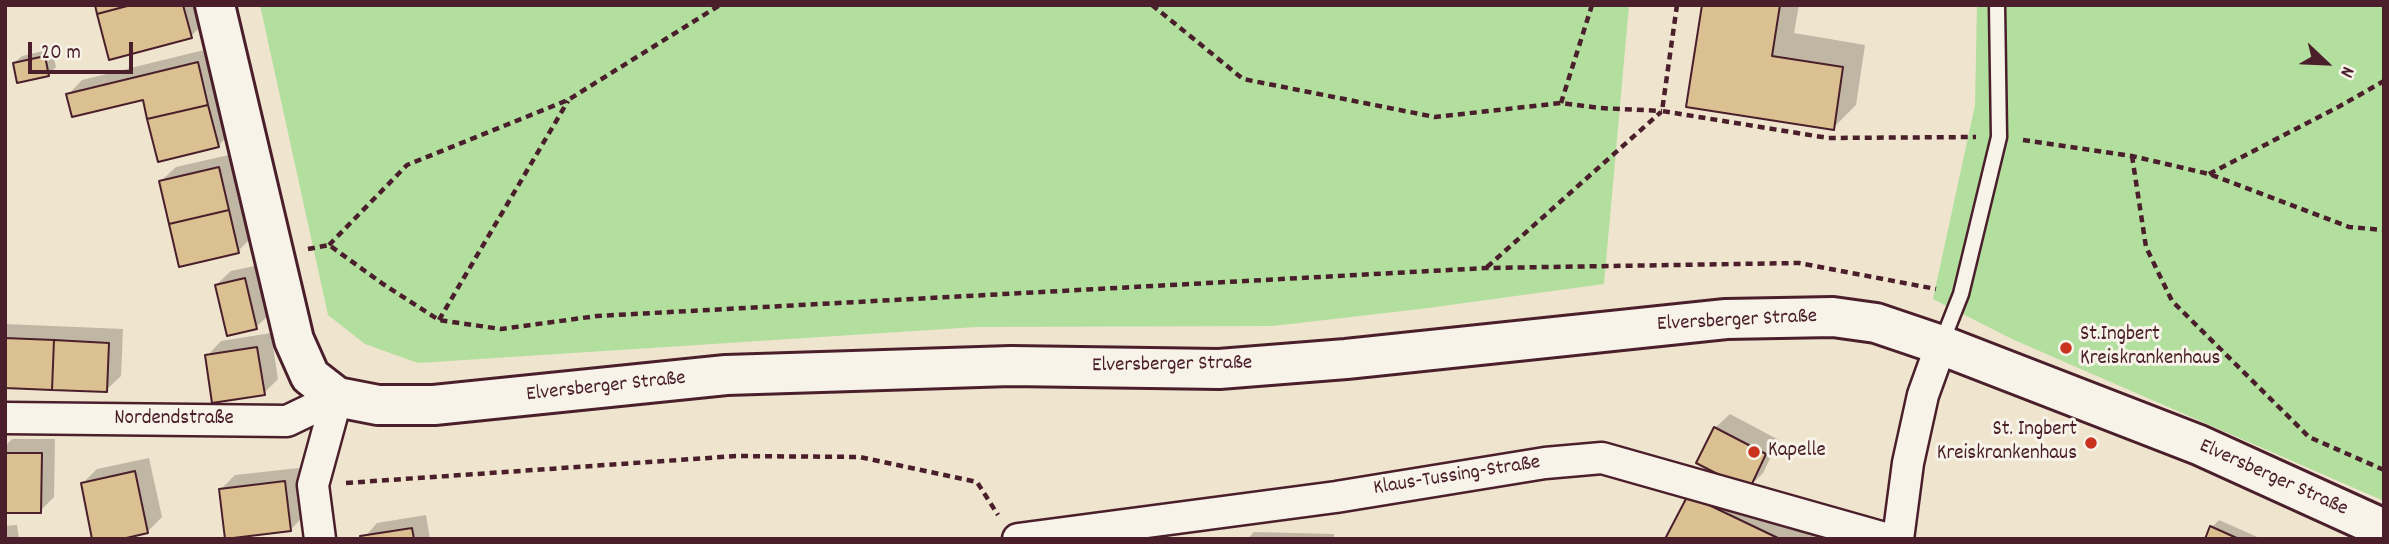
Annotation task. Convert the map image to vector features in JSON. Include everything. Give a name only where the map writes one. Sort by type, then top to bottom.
[{"type":"main road","name":"Elversberger Straße","points":[[215,5],[294,341],[310,376],[337,397],[378,405],[434,405],[726,375],[1011,366],[1219,369],[1346,359],[1726,319],[1833,317],[1876,323],[1941,345],[2199,445],[2384,529]]},
{"type":"street","points":[[1898,539],[1908,463],[1923,395],[1941,345]]},
{"type":"street","name":"Nordendstraße","points":[[5,418],[287,421],[337,397]]},
{"type":"street","points":[[320,539],[313,485],[337,397]]},
{"type":"street","name":"Klaus-Tussing-Straße","points":[[1018,539],[1336,497],[1545,463],[1602,458],[1888,539]]},
{"type":"lane","points":[[1941,345],[1961,294],[1999,136],[1997,5]]},
{"type":"path","points":[[303,251],[329,245],[407,165],[568,100],[720,5]]},
{"type":"path","points":[[1152,5],[1243,79],[1435,117],[1561,103],[1661,111],[1828,138],[1999,136],[2132,156],[2208,174],[2349,227],[2384,230]]},
{"type":"path","points":[[1561,103],[1592,5]]},
{"type":"path","points":[[1486,268],[1661,111],[1678,5]]},
{"type":"path","points":[[2208,174],[2384,81]]},
{"type":"path","points":[[439,320],[568,100]]},
{"type":"path","points":[[2132,156],[2146,247],[2172,301],[2309,437],[2384,470]]},
{"type":"path","points":[[329,245],[439,320],[501,329],[597,316],[1486,268],[1798,263],[1961,294]]},
{"type":"path","points":[[313,485],[736,456],[860,457],[977,482],[999,516]]},
{"type":"green space","points":[[260,5],[1629,5],[1604,284],[1273,326],[976,327],[418,363],[365,344],[328,315]]},
{"type":"green space","points":[[1977,5],[2384,5],[2384,501],[2012,339],[1933,299],[1975,105]]},
{"type":"building","points":[[95,5],[131,5],[97,14]]},
{"type":"building","points":[[131,5],[183,5],[192,38],[109,60],[97,14]]},
{"type":"building","points":[[1702,5],[1780,5],[1772,56],[1843,67],[1834,130],[1686,107]]},
{"type":"building","points":[[45,56],[49,76],[17,83],[13,63]]},
{"type":"building","points":[[198,62],[208,105],[147,119],[143,100],[72,117],[66,94]]},
{"type":"building","points":[[208,105],[219,147],[158,162],[147,119]]},
{"type":"building","points":[[219,167],[229,210],[169,224],[159,181]]},
{"type":"building","points":[[229,210],[239,253],[179,267],[169,224]]},
{"type":"building","points":[[245,278],[257,329],[227,336],[215,285]]},
{"type":"building","points":[[5,338],[54,340],[52,390],[5,388]]},
{"type":"building","points":[[54,340],[109,343],[107,392],[52,390]]},
{"type":"building","points":[[257,347],[265,395],[212,403],[205,355]]},
{"type":"building","points":[[1714,427],[1766,454],[1749,490],[1696,463]]},
{"type":"building","points":[[5,453],[42,453],[41,513],[5,513]]},
{"type":"building","points":[[135,471],[148,533],[122,539],[92,539],[81,483]]},
{"type":"building","points":[[285,481],[291,531],[225,539],[219,489]]},
{"type":"building","points":[[1688,495],[1780,539],[1665,539]]},
{"type":"building","points":[[2210,526],[2239,539],[2205,539]]},
{"type":"building","points":[[412,528],[414,539],[361,539],[360,536]]},
{"type":"place","name":"St.Ingbert Kreiskrankenhaus","points":[[2066,348]]},
{"type":"place","name":"St. Ingbert Kreiskrankenhaus","points":[[2091,443]]},
{"type":"place","name":"Kapelle","points":[[1754,452]]}]
